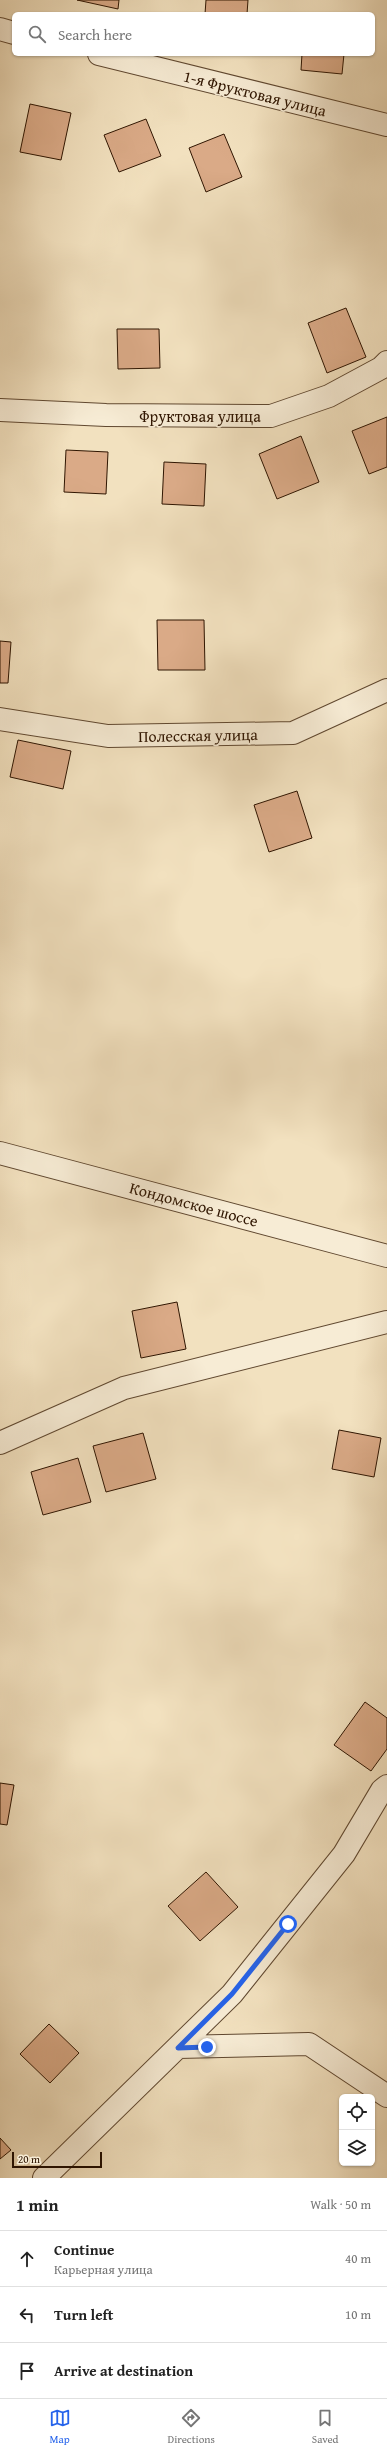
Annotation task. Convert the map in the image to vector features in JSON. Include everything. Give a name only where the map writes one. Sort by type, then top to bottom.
[{"type":"street","points":[[0,29],[12,32]]},
{"type":"street","name":"1-я Фруктовая улица","points":[[107,56],[387,125]]},
{"type":"street","name":"Фруктовая улица","points":[[0,410],[106,415],[271,416],[329,396],[381,368],[387,362]]},
{"type":"street","name":"Полесская улица","points":[[0,720],[108,736],[293,733],[387,690]]},
{"type":"street","name":"Кондомское шоссе","points":[[0,1153],[387,1256]]},
{"type":"street","points":[[0,1443],[124,1388],[387,1322]]},
{"type":"street","points":[[44,2178],[232,1994],[344,1854],[382,1790],[387,1786]]},
{"type":"street","points":[[178,2048],[309,2044],[387,2096]]},
{"type":"building","points":[[77,0],[119,0],[118,9]]},
{"type":"building","points":[[206,0],[248,0],[247,12],[205,12]]},
{"type":"building","points":[[302,56],[344,56],[342,74],[301,70]]},
{"type":"building","points":[[30,104],[71,113],[61,160],[20,152]]},
{"type":"building","points":[[146,119],[161,156],[119,172],[104,135]]},
{"type":"building","points":[[224,134],[242,177],[206,192],[189,148]]},
{"type":"building","points":[[346,308],[366,357],[327,373],[308,323]]},
{"type":"building","points":[[117,329],[159,329],[160,368],[118,369]]},
{"type":"building","points":[[387,417],[387,467],[369,474],[352,431]]},
{"type":"building","points":[[301,436],[319,482],[277,499],[259,454]]},
{"type":"building","points":[[66,450],[108,452],[106,494],[64,492]]},
{"type":"building","points":[[164,462],[206,464],[204,506],[162,504]]},
{"type":"building","points":[[157,620],[204,620],[205,670],[158,670]]},
{"type":"building","points":[[0,641],[11,642],[8,683],[0,683]]},
{"type":"building","points":[[18,740],[71,751],[63,789],[10,777]]},
{"type":"building","points":[[297,791],[312,838],[269,852],[254,805]]},
{"type":"building","points":[[177,1302],[186,1349],[141,1358],[132,1311]]},
{"type":"building","points":[[339,1430],[381,1438],[374,1477],[332,1469]]},
{"type":"building","points":[[143,1433],[156,1479],[106,1492],[93,1446]]},
{"type":"building","points":[[78,1458],[91,1502],[43,1515],[31,1472]]},
{"type":"building","points":[[365,1702],[387,1718],[387,1749],[371,1771],[334,1745]]},
{"type":"building","points":[[0,1783],[14,1785],[7,1825],[0,1824]]},
{"type":"building","points":[[206,1872],[238,1907],[200,1941],[168,1906]]},
{"type":"building","points":[[49,2024],[79,2053],[50,2083],[20,2054]]},
{"type":"building","points":[[0,2138],[11,2150],[0,2159]]},
{"type":"route","points":[[207,2047],[178,2048],[232,1994],[288,1924]]}]
